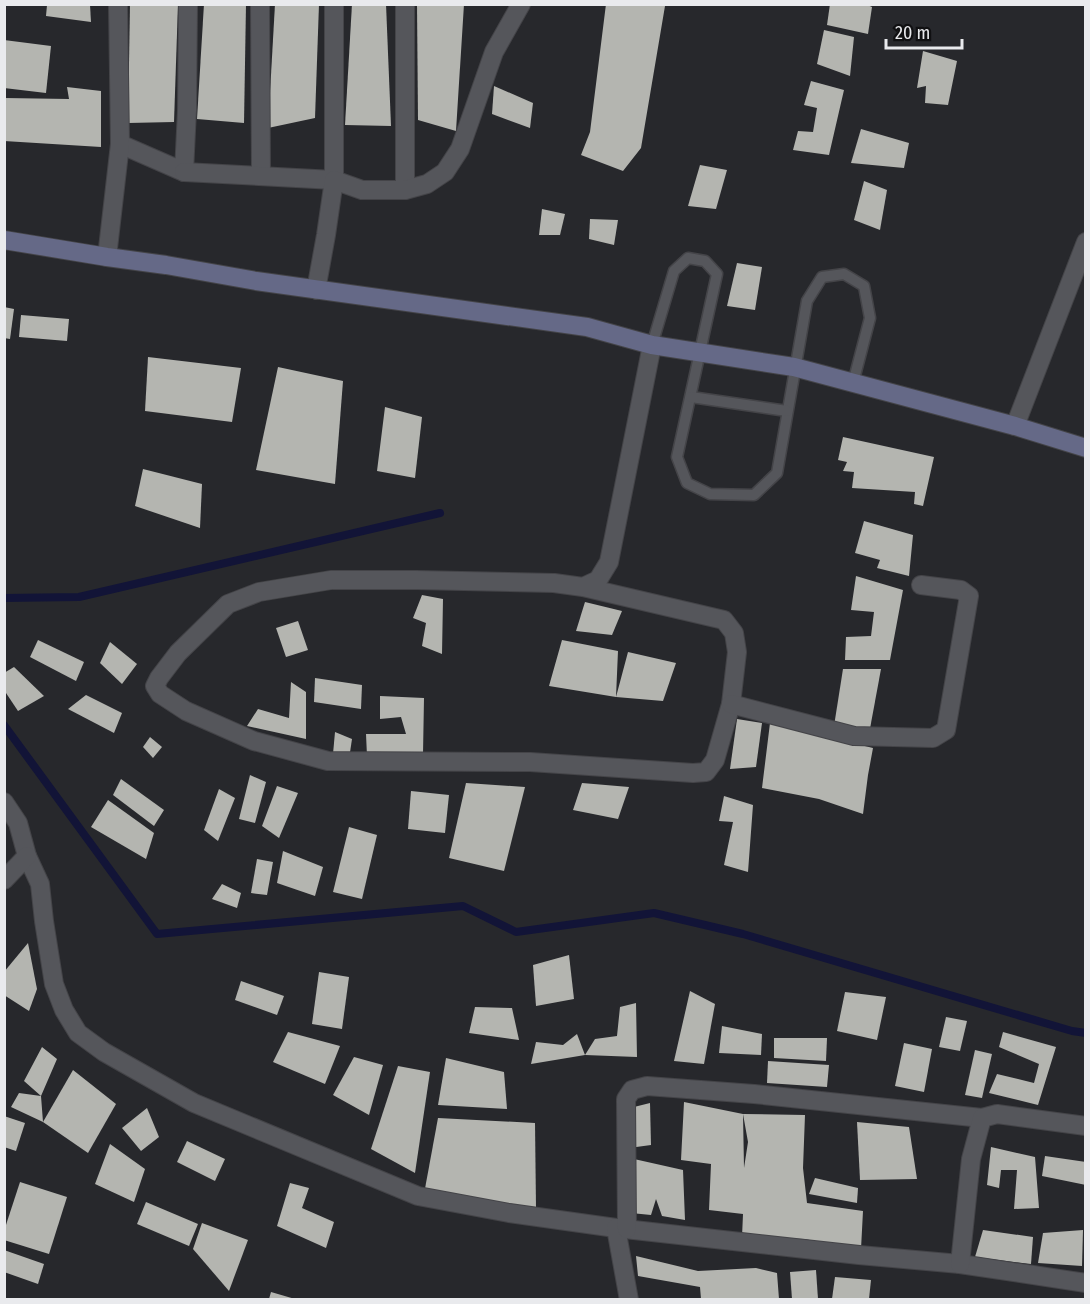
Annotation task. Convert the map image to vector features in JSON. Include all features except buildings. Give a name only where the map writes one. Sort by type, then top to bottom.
[{"type":"main road","points":[[4,240],[255,281],[587,327],[652,345],[794,367],[1015,426],[1086,448]]},
{"type":"street","points":[[107,257],[120,144],[118,4]]},
{"type":"street","points":[[184,172],[188,4]]},
{"type":"street","points":[[260,4],[261,176]]},
{"type":"street","points":[[316,290],[334,180],[334,4]]},
{"type":"street","points":[[405,4],[405,190]]},
{"type":"street","points":[[120,144],[184,172],[334,180],[363,190],[405,190],[427,184],[445,172],[460,149],[494,52],[520,4]]},
{"type":"street","points":[[1015,426],[1086,242]]},
{"type":"street","points":[[583,587],[598,579],[609,562],[652,345]]},
{"type":"street","points":[[332,580],[554,583],[583,587],[724,620],[734,633],[737,652],[730,704],[716,760],[706,772],[530,762],[328,761],[254,741],[186,711],[160,694],[155,686],[178,654],[228,604],[259,592],[332,580]]},
{"type":"street","points":[[730,704],[854,736],[933,738],[946,730],[969,596],[961,590],[921,585]]},
{"type":"street","points":[[4,802],[18,823],[27,856],[40,884],[54,984],[64,1010],[78,1033],[104,1052],[194,1103],[418,1196],[509,1214],[870,1256],[960,1264],[1086,1283]]},
{"type":"street","points":[[4,880],[27,856]]},
{"type":"street","points":[[629,1299],[622,1228],[626,1099],[632,1090],[646,1086],[754,1094],[982,1118],[997,1114],[1086,1126]]},
{"type":"street","points":[[960,1264],[971,1159],[982,1118]]},
{"type":"lane","points":[[652,345],[674,271],[688,258],[705,261],[717,274],[677,458],[687,483],[710,494],[754,495],[777,473],[807,301],[822,277],[844,274],[864,286],[870,318],[853,383]]},
{"type":"lane","points":[[691,397],[787,411]]},
{"type":"waterway","points":[[4,598],[79,597],[440,513]]},
{"type":"waterway","points":[[4,725],[157,934],[463,906],[516,932],[654,913],[743,934],[1072,1031],[1086,1033]]}]
